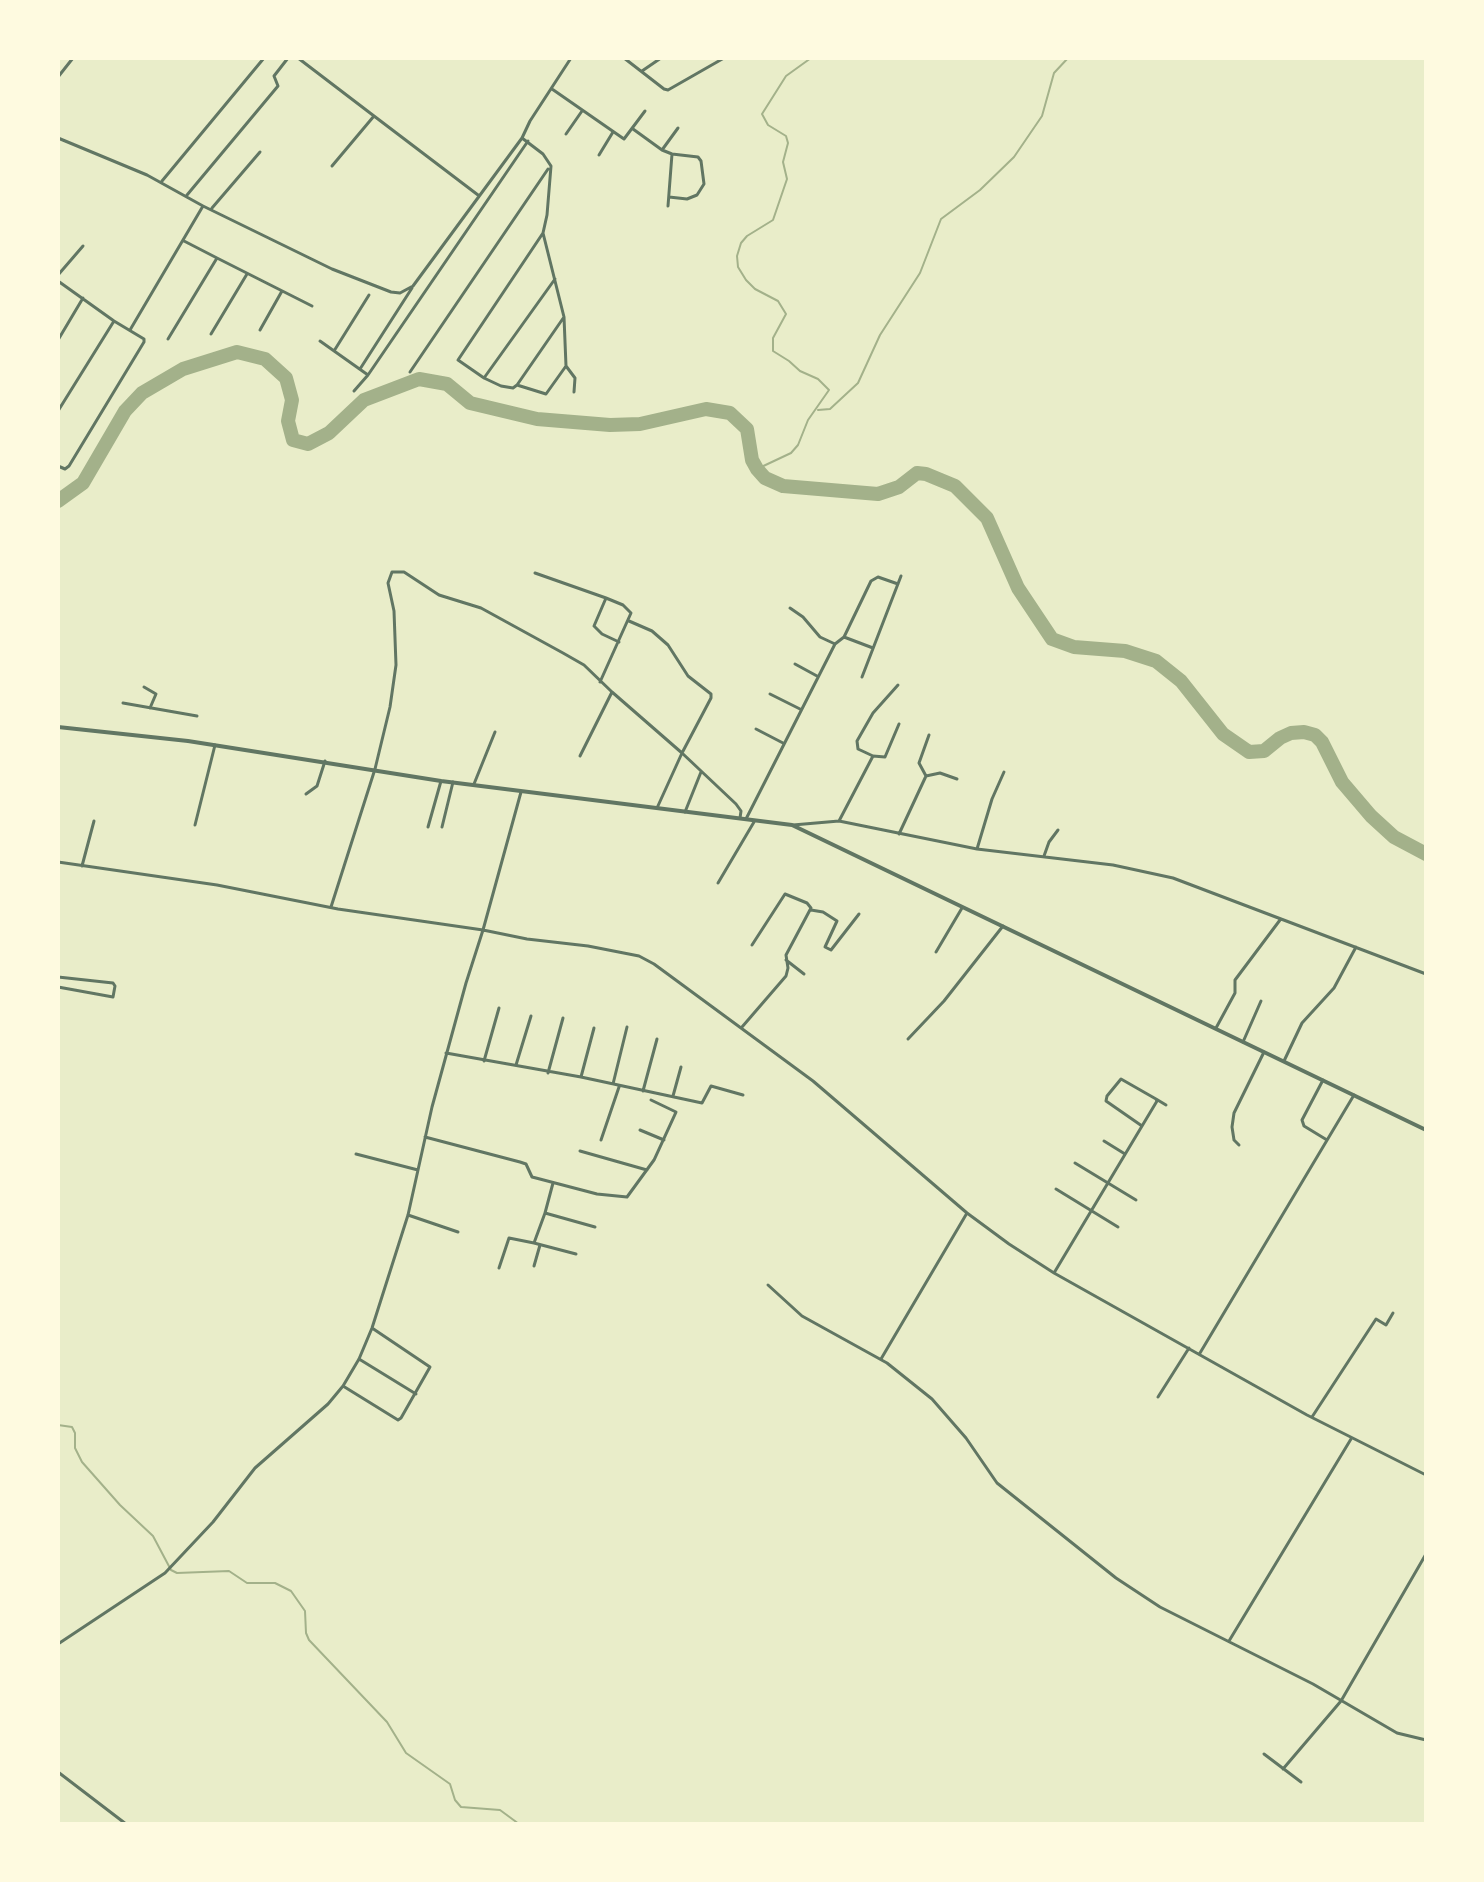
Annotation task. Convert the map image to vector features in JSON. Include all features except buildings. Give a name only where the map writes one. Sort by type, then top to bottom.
[{"type":"street","points":[[58,77],[73,58]]},
{"type":"street","points":[[161,183],[264,58]]},
{"type":"street","points":[[186,196],[278,86],[274,76],[288,58]]},
{"type":"street","points":[[298,58],[478,195]]},
{"type":"street","points":[[360,369],[413,286],[522,138],[571,58]]},
{"type":"street","points":[[624,58],[668,90],[724,58]]},
{"type":"street","points":[[642,71],[661,58]]},
{"type":"street","points":[[552,89],[624,139],[645,111]]},
{"type":"street","points":[[566,134],[582,111]]},
{"type":"street","points":[[332,166],[374,116]]},
{"type":"street","points":[[662,150],[678,128]]},
{"type":"street","points":[[633,129],[662,150],[698,157],[701,161],[704,184],[692,198],[669,197]]},
{"type":"street","points":[[599,155],[613,132]]},
{"type":"street","points":[[58,138],[161,183],[332,269],[391,292],[400,293],[413,286]]},
{"type":"street","points":[[522,138],[543,154],[551,166],[543,233],[458,360],[484,378],[513,388],[564,317]]},
{"type":"street","points":[[354,391],[528,141]]},
{"type":"street","points":[[212,208],[260,152]]},
{"type":"street","points":[[668,206],[672,154]]},
{"type":"street","points":[[410,372],[551,166]]},
{"type":"street","points":[[130,330],[203,206]]},
{"type":"street","points":[[543,233],[564,317],[566,366],[575,378],[574,392]]},
{"type":"street","points":[[184,241],[312,306]]},
{"type":"street","points":[[58,275],[83,246]]},
{"type":"street","points":[[168,339],[217,258]]},
{"type":"street","points":[[211,334],[247,274]]},
{"type":"street","points":[[484,378],[555,279]]},
{"type":"street","points":[[58,281],[144,339],[144,342],[69,466],[65,469],[58,466]]},
{"type":"street","points":[[260,330],[282,291]]},
{"type":"street","points":[[334,351],[369,295]]},
{"type":"street","points":[[58,340],[83,298]]},
{"type":"street","points":[[58,411],[114,321]]},
{"type":"street","points":[[320,341],[368,375]]},
{"type":"street","points":[[517,385],[546,394],[566,366]]},
{"type":"street","points":[[331,908],[375,769],[390,707],[396,665],[394,611],[388,583],[392,572],[404,572],[439,595],[481,608],[584,665],[740,808],[743,818]]},
{"type":"street","points":[[535,573],[630,609],[629,621],[600,682]]},
{"type":"street","points":[[862,677],[901,576]]},
{"type":"street","points":[[743,818],[817,676],[835,644],[844,637],[871,581],[878,577],[898,584]]},
{"type":"street","points":[[606,598],[594,626],[602,634],[619,642]]},
{"type":"street","points":[[790,608],[803,617],[816,634],[835,644]]},
{"type":"street","points":[[629,621],[652,631],[668,645],[688,676],[711,694],[656,810]]},
{"type":"street","points":[[844,637],[873,648]]},
{"type":"street","points":[[795,664],[817,676]]},
{"type":"street","points":[[898,685],[873,713],[857,741],[858,749],[873,756],[887,756],[899,724]]},
{"type":"street","points":[[144,687],[156,694],[150,708]]},
{"type":"street","points":[[580,756],[612,692]]},
{"type":"street","points":[[770,694],[800,709]]},
{"type":"street","points":[[123,703],[197,716]]},
{"type":"street","points":[[58,727],[215,745],[441,781],[656,810],[792,825],[839,821],[977,849],[1113,865],[1173,878],[1426,974]]},
{"type":"street","points":[[756,729],[783,743]]},
{"type":"street","points":[[474,784],[495,732]]},
{"type":"street","points":[[926,776],[919,763],[929,735]]},
{"type":"street","points":[[195,825],[215,745]]},
{"type":"street","points":[[839,821],[873,756]]},
{"type":"street","points":[[306,794],[317,786],[325,761]]},
{"type":"street","points":[[685,812],[701,772]]},
{"type":"street","points":[[977,849],[1004,772]]},
{"type":"street","points":[[926,776],[940,773],[957,779]]},
{"type":"street","points":[[899,834],[926,776]]},
{"type":"street","points":[[428,827],[441,781]]},
{"type":"street","points":[[442,827],[453,782]]},
{"type":"street","points":[[58,1644],[165,1573],[213,1522],[255,1468],[328,1404],[359,1359],[408,1215],[446,1053],[521,792]]},
{"type":"street","points":[[718,883],[756,819]]},
{"type":"street","points":[[82,866],[94,821]]},
{"type":"street","points":[[792,825],[1426,1130]]},
{"type":"street","points":[[1044,856],[1058,830]]},
{"type":"street","points":[[58,862],[217,885],[331,908],[639,956],[742,1027],[824,1091],[967,1213],[1054,1273],[1312,1417],[1426,1475]]},
{"type":"street","points":[[752,945],[785,894],[807,903],[811,910]]},
{"type":"street","points":[[936,952],[962,908]]},
{"type":"street","points":[[742,1027],[786,976],[786,955],[811,910]]},
{"type":"street","points":[[811,910],[823,912],[847,927]]},
{"type":"street","points":[[837,921],[825,947],[830,950],[859,914]]},
{"type":"street","points":[[1216,1028],[1235,993],[1235,980],[1280,920]]},
{"type":"street","points":[[908,1039],[944,1001],[1003,926]]},
{"type":"street","points":[[1284,1061],[1302,1023],[1334,988],[1356,946]]},
{"type":"street","points":[[786,960],[804,974]]},
{"type":"street","points":[[58,977],[113,983],[115,986],[113,997],[58,987]]},
{"type":"street","points":[[1243,1042],[1261,1001]]},
{"type":"street","points":[[484,1061],[499,1008]]},
{"type":"street","points":[[516,1066],[531,1016]]},
{"type":"street","points":[[548,1073],[563,1018]]},
{"type":"street","points":[[613,1084],[627,1027]]},
{"type":"street","points":[[581,1077],[594,1028]]},
{"type":"street","points":[[643,1091],[657,1039]]},
{"type":"street","points":[[1239,1145],[1234,1140],[1234,1113],[1264,1052]]},
{"type":"street","points":[[446,1053],[702,1103],[706,1101],[711,1086],[743,1095]]},
{"type":"street","points":[[673,1096],[681,1067]]},
{"type":"street","points":[[1142,1126],[1106,1101],[1116,1082],[1123,1079],[1166,1105]]},
{"type":"street","points":[[1323,1080],[1302,1120],[1304,1126],[1327,1140]]},
{"type":"street","points":[[601,1140],[619,1085]]},
{"type":"street","points":[[1200,1353],[1354,1095]]},
{"type":"street","points":[[1054,1273],[1156,1099]]},
{"type":"street","points":[[425,1137],[526,1164],[532,1177],[597,1194],[627,1197],[647,1170],[676,1112],[651,1100]]},
{"type":"street","points":[[640,1130],[664,1140]]},
{"type":"street","points":[[1104,1141],[1125,1154]]},
{"type":"street","points":[[580,1151],[647,1170]]},
{"type":"street","points":[[356,1154],[418,1170]]},
{"type":"street","points":[[1075,1163],[1136,1200]]},
{"type":"street","points":[[534,1243],[553,1183]]},
{"type":"street","points":[[1056,1189],[1118,1227]]},
{"type":"street","points":[[545,1213],[595,1227]]},
{"type":"street","points":[[881,1359],[967,1213]]},
{"type":"street","points":[[408,1215],[458,1232]]},
{"type":"street","points":[[499,1268],[509,1238],[576,1254]]},
{"type":"street","points":[[534,1266],[540,1245]]},
{"type":"street","points":[[768,1285],[802,1316],[881,1359],[932,1399],[966,1438],[997,1483],[1116,1578],[1160,1607],[1397,1733],[1426,1740]]},
{"type":"street","points":[[1312,1417],[1376,1319],[1386,1325],[1393,1313]]},
{"type":"street","points":[[343,1386],[395,1419],[401,1418],[430,1367],[372,1328]]},
{"type":"street","points":[[1158,1397],[1189,1348]]},
{"type":"street","points":[[359,1359],[416,1394]]},
{"type":"street","points":[[1229,1641],[1351,1438]]},
{"type":"street","points":[[1283,1769],[1341,1701],[1426,1554]]},
{"type":"street","points":[[1264,1754],[1301,1782]]},
{"type":"street","points":[[58,1772],[126,1824]]},
{"type":"waterway","points":[[757,469],[791,453],[798,445],[808,420],[829,390],[818,379],[800,371],[773,351],[773,338],[786,314],[778,301],[755,289],[746,280],[738,267],[737,256],[747,236],[773,220],[787,179],[783,162],[788,143],[786,136],[768,125],[762,114],[786,76],[811,58]]},
{"type":"waterway","points":[[818,410],[830,409],[858,383],[880,335],[920,273],[941,219],[980,190],[1014,157],[1042,116],[1054,73],[1068,58]]},
{"type":"waterway","points":[[58,501],[83,483],[125,411],[142,393],[183,369],[237,352],[265,359],[286,378],[292,400],[288,421],[293,440],[308,444],[329,433],[364,400],[419,379],[447,384],[470,403],[537,419],[610,425],[640,424],[706,409],[730,413],[747,429],[752,460],[757,469],[765,478],[783,486],[878,494],[899,487],[917,473],[955,486],[987,518],[1018,588],[1052,639],[1074,647],[1125,651],[1156,661],[1181,681],[1223,734],[1249,752],[1264,751],[1291,733],[1315,735],[1322,742],[1342,782],[1371,816],[1394,837],[1426,854]]},
{"type":"waterway","points":[[58,1425],[72,1427],[75,1448],[82,1462],[153,1536],[171,1570],[177,1573],[229,1571],[247,1583],[275,1583],[291,1591],[305,1611],[309,1640],[387,1722],[406,1753],[450,1784],[461,1807],[500,1810],[519,1824]]}]
